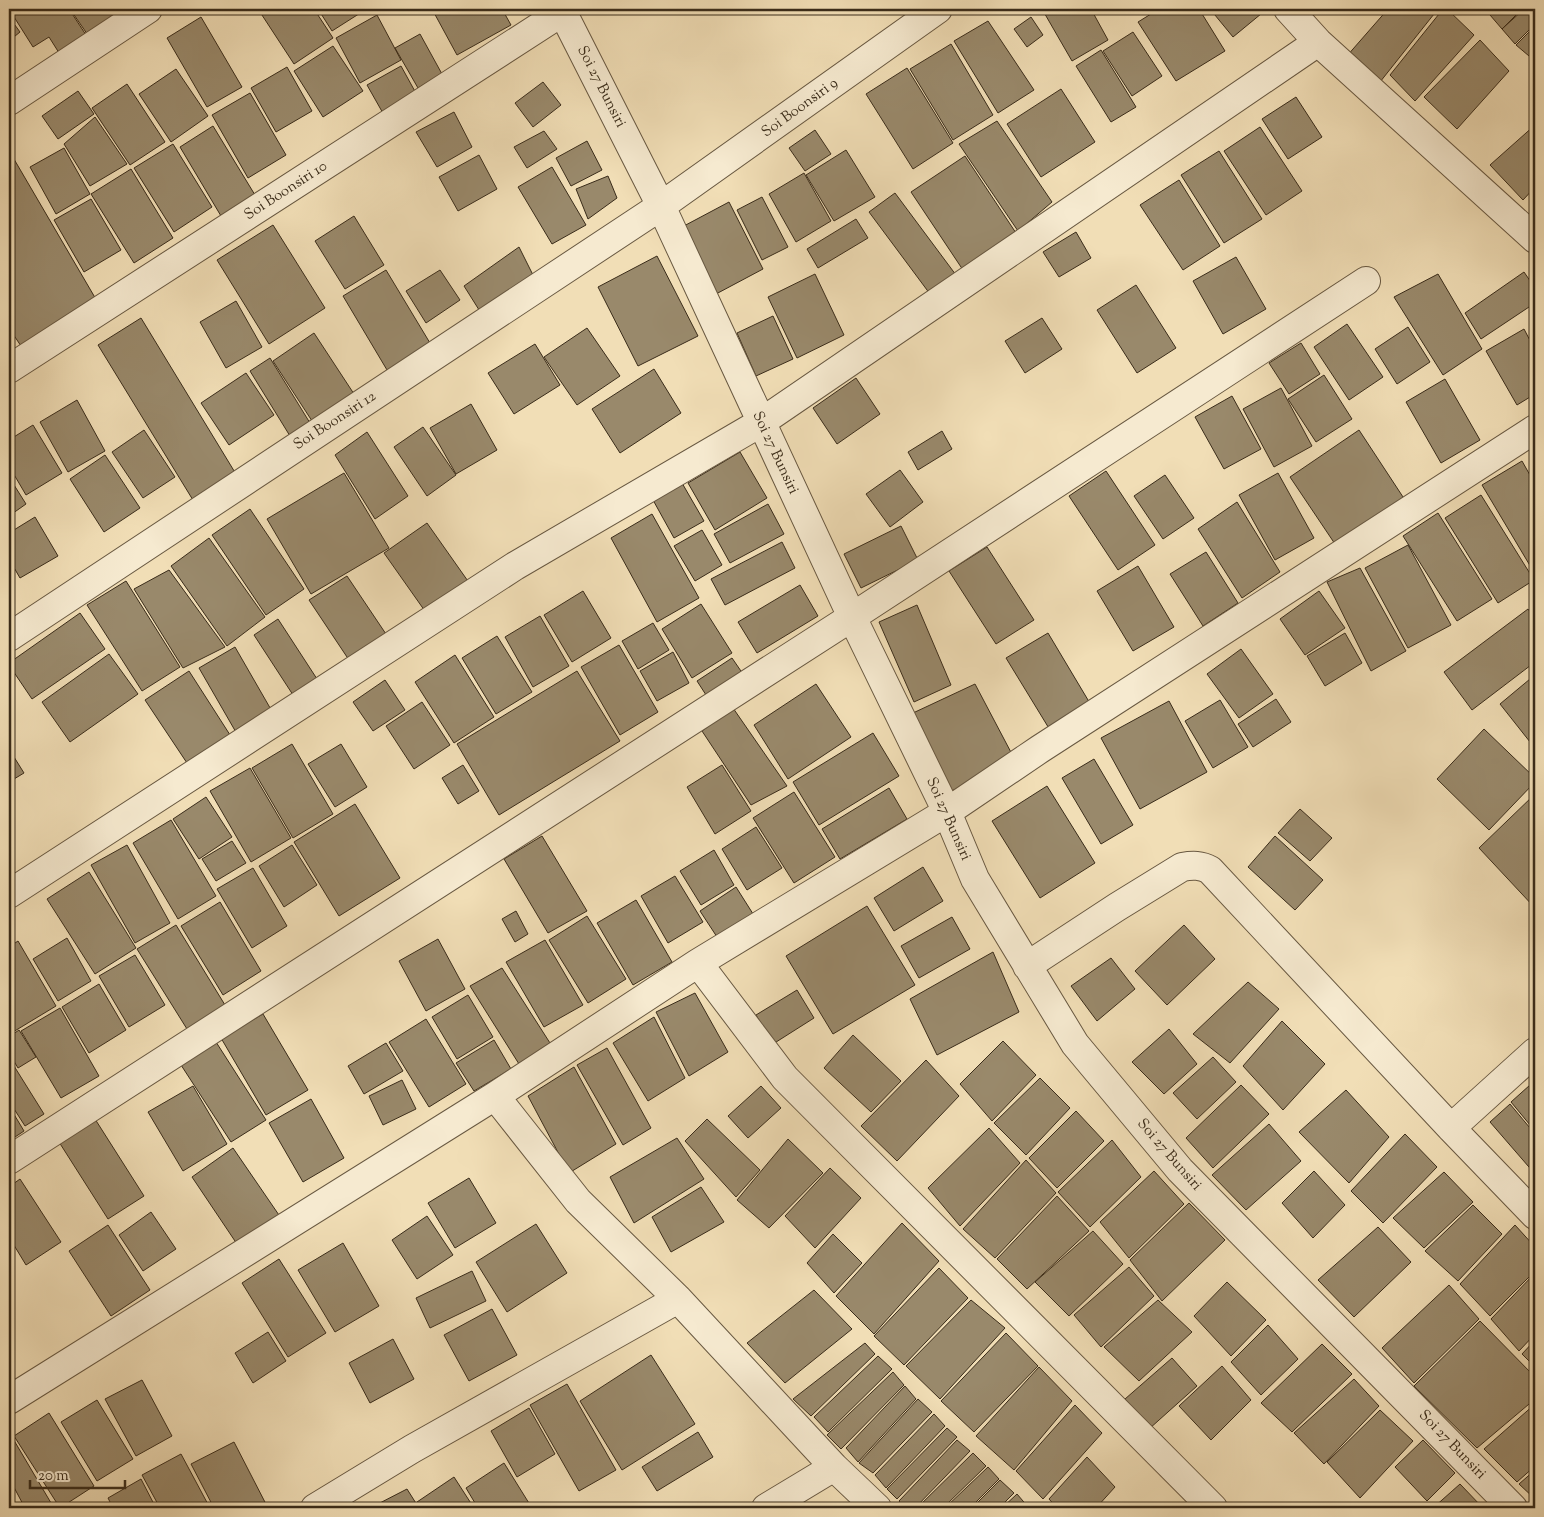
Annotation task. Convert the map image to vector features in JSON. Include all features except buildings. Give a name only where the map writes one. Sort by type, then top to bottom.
[{"type":"street","points":[[9,101],[148,9]]},
{"type":"street","name":"Soi Boonsiri 9","points":[[661,206],[938,9]]},
{"type":"street","points":[[1288,9],[1318,42],[1535,240]]},
{"type":"street","name":"Soi 27 Bunsiri","points":[[564,10],[661,206],[852,617],[947,812],[975,879],[1075,1044],[1180,1170],[1513,1508]]},
{"type":"street","name":"Soi Boonsiri 10","points":[[9,369],[564,10]]},
{"type":"street","points":[[9,894],[516,566],[760,422],[1318,42]]},
{"type":"street","name":"Soi Boonsiri 12","points":[[9,636],[661,206]]},
{"type":"street","points":[[9,1160],[852,617],[1366,281]]},
{"type":"street","points":[[9,1400],[495,1096],[698,963],[947,812],[1040,749],[1535,429]]},
{"type":"street","points":[[1027,966],[1182,867],[1192,865],[1203,866],[1210,870],[1535,1215]]},
{"type":"street","points":[[698,963],[777,1068],[1213,1508]]},
{"type":"street","points":[[1452,1128],[1535,1052]]},
{"type":"street","points":[[495,1096],[571,1191],[678,1299],[834,1467],[877,1508]]},
{"type":"street","points":[[315,1508],[412,1449],[678,1299]]},
{"type":"street","points":[[766,1508],[834,1467]]}]
